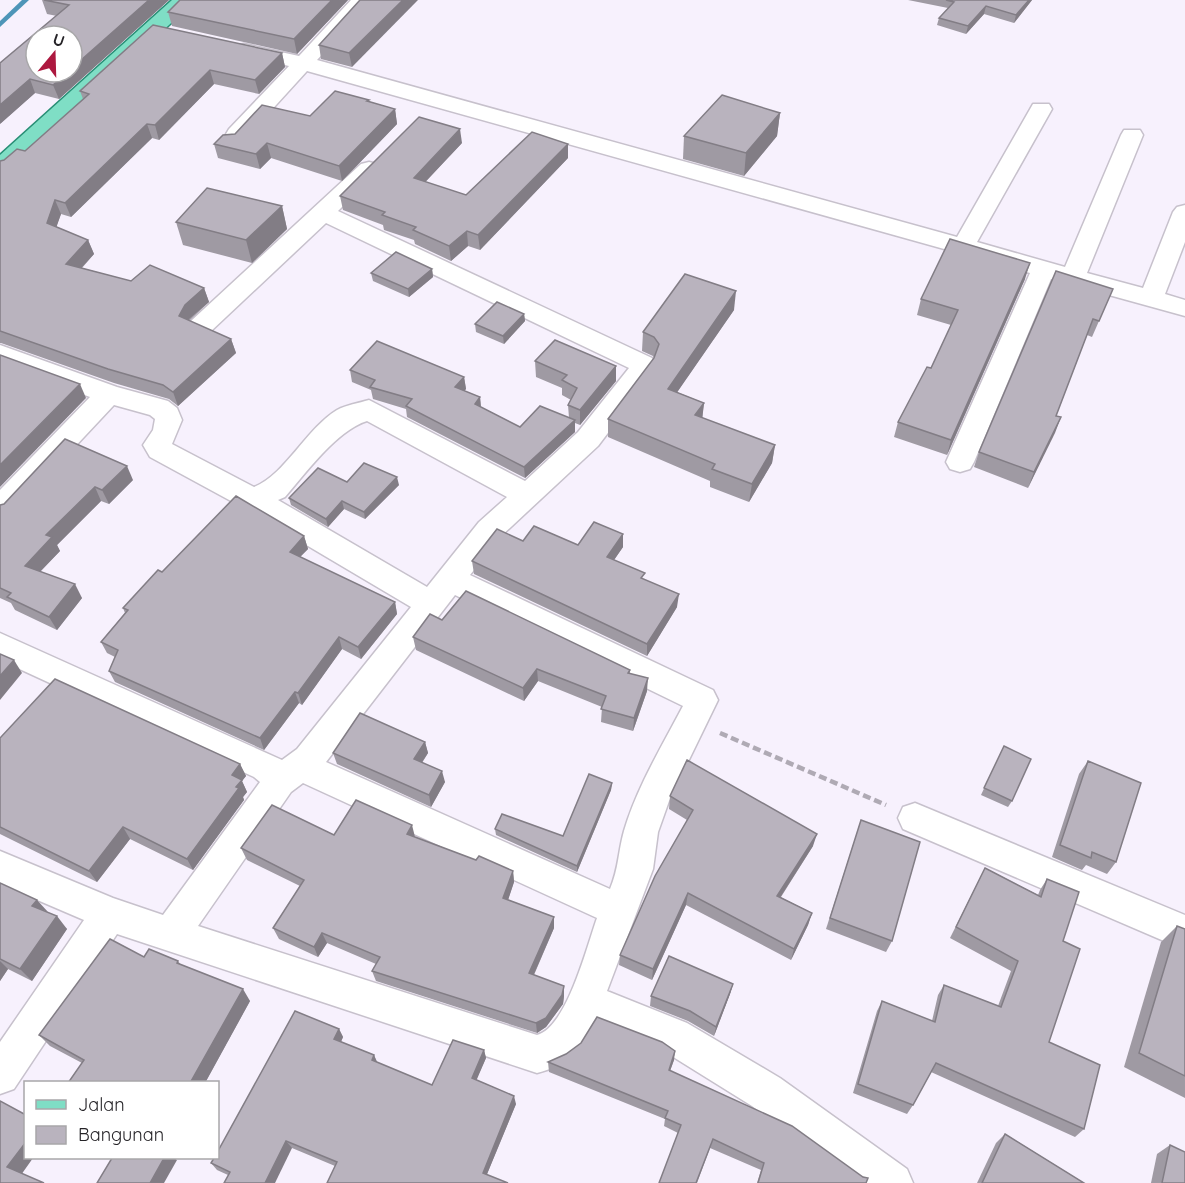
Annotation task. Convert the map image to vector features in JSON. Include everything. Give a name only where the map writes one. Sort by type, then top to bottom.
[{"type":"main road","points":[[0,168],[185,0]]},
{"type":"street","points":[[229,142],[362,0]]},
{"type":"street","points":[[154,30],[177,35]]},
{"type":"street","points":[[223,45],[303,63],[426,110],[964,245],[1185,308]]},
{"type":"street","points":[[964,245],[1041,108]]},
{"type":"street","points":[[1073,276],[1132,135]]},
{"type":"street","points":[[200,327],[386,152]]},
{"type":"street","points":[[1151,298],[1185,212]]},
{"type":"street","points":[[171,934],[290,775],[489,530],[588,439],[642,370],[643,364],[323,213]]},
{"type":"street","points":[[960,462],[1044,268]]},
{"type":"street","points":[[0,354],[109,394],[159,408],[168,415],[168,429],[157,445],[160,450],[252,499],[440,592],[702,700],[640,832],[636,869],[618,910],[576,1026],[555,1049],[537,1054],[109,914],[0,867]]},
{"type":"street","points":[[0,508],[109,394]]},
{"type":"street","points":[[252,499],[275,490],[310,450],[346,417],[357,411],[369,410],[528,495]]},
{"type":"street","points":[[0,646],[266,768],[276,776],[290,775],[618,910]]},
{"type":"street","points":[[915,818],[1061,878],[1185,933]]},
{"type":"street","points":[[0,1075],[109,914]]},
{"type":"street","points":[[585,1001],[674,1036],[766,1092],[893,1183]]},
{"type":"path","points":[[692,721],[915,818]]},
{"type":"building","points":[[44,0],[149,0],[84,57],[84,24],[46,24],[69,5]]},
{"type":"building","points":[[180,0],[332,0],[294,39],[168,12]]},
{"type":"building","points":[[360,0],[403,0],[349,53],[319,45]]},
{"type":"building","points":[[946,0],[1029,0],[1016,15],[986,6],[968,26],[939,18],[954,2]]},
{"type":"building","points":[[153,25],[282,53],[255,80],[210,70],[155,125],[147,124],[65,203],[55,200],[47,223],[88,240],[66,264],[131,281],[150,265],[204,288],[185,305],[179,316],[231,339],[173,392],[163,385],[108,369],[0,331],[0,161],[17,149],[25,151],[89,94],[80,91]]},
{"type":"building","points":[[24,43],[24,84],[0,105],[0,63]]},
{"type":"building","points":[[335,91],[395,109],[339,166],[267,143],[256,154],[214,144],[223,135],[235,134],[262,105],[310,116]]},
{"type":"building","points":[[722,95],[780,113],[746,153],[684,136]]},
{"type":"building","points":[[419,117],[460,129],[414,178],[466,195],[532,132],[568,144],[478,235],[467,231],[449,246],[413,230],[416,227],[382,215],[385,212],[340,196]]},
{"type":"building","points":[[207,188],[282,206],[246,240],[176,222]]},
{"type":"building","points":[[950,239],[1030,263],[951,440],[898,422],[927,367],[931,368],[958,310],[921,299]]},
{"type":"building","points":[[396,252],[432,269],[408,289],[371,273]]},
{"type":"building","points":[[1056,271],[1113,289],[1099,321],[1093,319],[1056,416],[1061,417],[1034,472],[979,452]]},
{"type":"building","points":[[685,274],[736,291],[668,389],[704,403],[695,415],[775,445],[752,484],[712,469],[715,464],[608,419],[654,358],[659,344],[654,337],[643,332]]},
{"type":"building","points":[[497,302],[524,314],[503,336],[475,324]]},
{"type":"building","points":[[555,340],[616,366],[580,410],[568,405],[577,388],[562,380],[567,375],[535,361]]},
{"type":"building","points":[[377,341],[464,377],[455,387],[480,397],[475,404],[520,427],[540,406],[575,420],[524,467],[406,406],[412,399],[370,387],[375,380],[350,370]]},
{"type":"building","points":[[0,355],[80,384],[0,465]]},
{"type":"building","points":[[65,439],[127,466],[102,490],[95,487],[46,535],[52,537],[25,566],[75,584],[49,617],[7,597],[11,593],[0,588],[0,505],[4,504]]},
{"type":"building","points":[[364,463],[397,477],[364,512],[342,501],[326,519],[289,498],[318,468],[347,482]]},
{"type":"building","points":[[236,496],[304,536],[290,552],[395,602],[358,647],[339,637],[298,693],[295,692],[260,738],[109,671],[118,650],[101,642],[128,610],[123,608],[158,570],[162,572]]},
{"type":"building","points":[[594,522],[623,534],[607,557],[645,573],[641,578],[679,594],[647,644],[472,561],[497,529],[523,541],[534,526],[578,545]]},
{"type":"building","points":[[466,591],[630,670],[628,673],[648,678],[634,718],[601,709],[606,696],[537,669],[523,688],[413,637],[430,614],[442,620]]},
{"type":"building","points":[[0,654],[14,660],[0,676]]},
{"type":"building","points":[[55,679],[240,764],[232,775],[242,780],[236,787],[239,788],[187,859],[123,827],[89,871],[0,827],[0,738]]},
{"type":"building","points":[[360,713],[425,742],[414,759],[442,771],[429,795],[333,753]]},
{"type":"building","points":[[1004,746],[1031,759],[1012,801],[984,788]]},
{"type":"building","points":[[687,760],[817,834],[777,896],[812,913],[794,949],[688,893],[653,969],[620,955],[655,876],[693,810],[670,796]]},
{"type":"building","points":[[1088,761],[1141,783],[1116,862],[1092,852],[1091,858],[1060,845]]},
{"type":"building","points":[[589,774],[612,783],[577,866],[495,829],[502,814],[563,836]]},
{"type":"building","points":[[356,800],[412,825],[407,834],[476,860],[479,856],[513,871],[503,898],[554,917],[529,973],[564,986],[562,995],[546,1018],[536,1023],[372,971],[380,957],[322,933],[314,947],[273,928],[304,880],[241,848],[272,805],[334,835]]},
{"type":"building","points":[[861,820],[920,842],[892,941],[830,918]]},
{"type":"building","points":[[985,868],[1041,897],[1047,879],[1079,892],[1063,941],[1080,949],[1049,1042],[1100,1065],[1084,1129],[936,1063],[913,1105],[858,1084],[882,1001],[935,1022],[944,985],[1001,1007],[1018,961],[956,927]]},
{"type":"building","points":[[0,883],[37,900],[32,906],[57,916],[20,969],[0,959]]},
{"type":"building","points":[[1177,926],[1185,929],[1185,1076],[1139,1053]]},
{"type":"building","points":[[110,939],[144,957],[149,949],[178,961],[177,963],[243,989],[191,1081],[69,1081],[84,1060],[39,1035]]},
{"type":"building","points":[[669,956],[733,984],[716,1027],[690,1011],[651,996]]},
{"type":"building","points":[[295,1011],[339,1029],[334,1039],[374,1055],[372,1060],[432,1085],[453,1040],[484,1050],[472,1078],[514,1096],[483,1173],[508,1183],[327,1183],[337,1162],[286,1141],[265,1183],[224,1183],[230,1172],[211,1163],[213,1159],[219,1159],[219,1149]]},
{"type":"building","points":[[597,1017],[662,1042],[675,1051],[669,1070],[792,1126],[863,1177],[868,1178],[866,1183],[758,1183],[764,1163],[713,1139],[696,1183],[659,1183],[681,1125],[665,1118],[668,1111],[548,1062],[566,1054],[581,1043]]},
{"type":"building","points":[[0,1101],[24,1114],[24,1145],[7,1167],[44,1183],[0,1183]]},
{"type":"building","points":[[1005,1134],[1084,1183],[982,1183]]},
{"type":"building","points":[[1170,1145],[1185,1152],[1185,1183],[1162,1183]]},
{"type":"building","points":[[111,1159],[163,1159],[150,1183],[97,1183]]},
{"type":"waterway","points":[[0,25],[26,0]]}]
